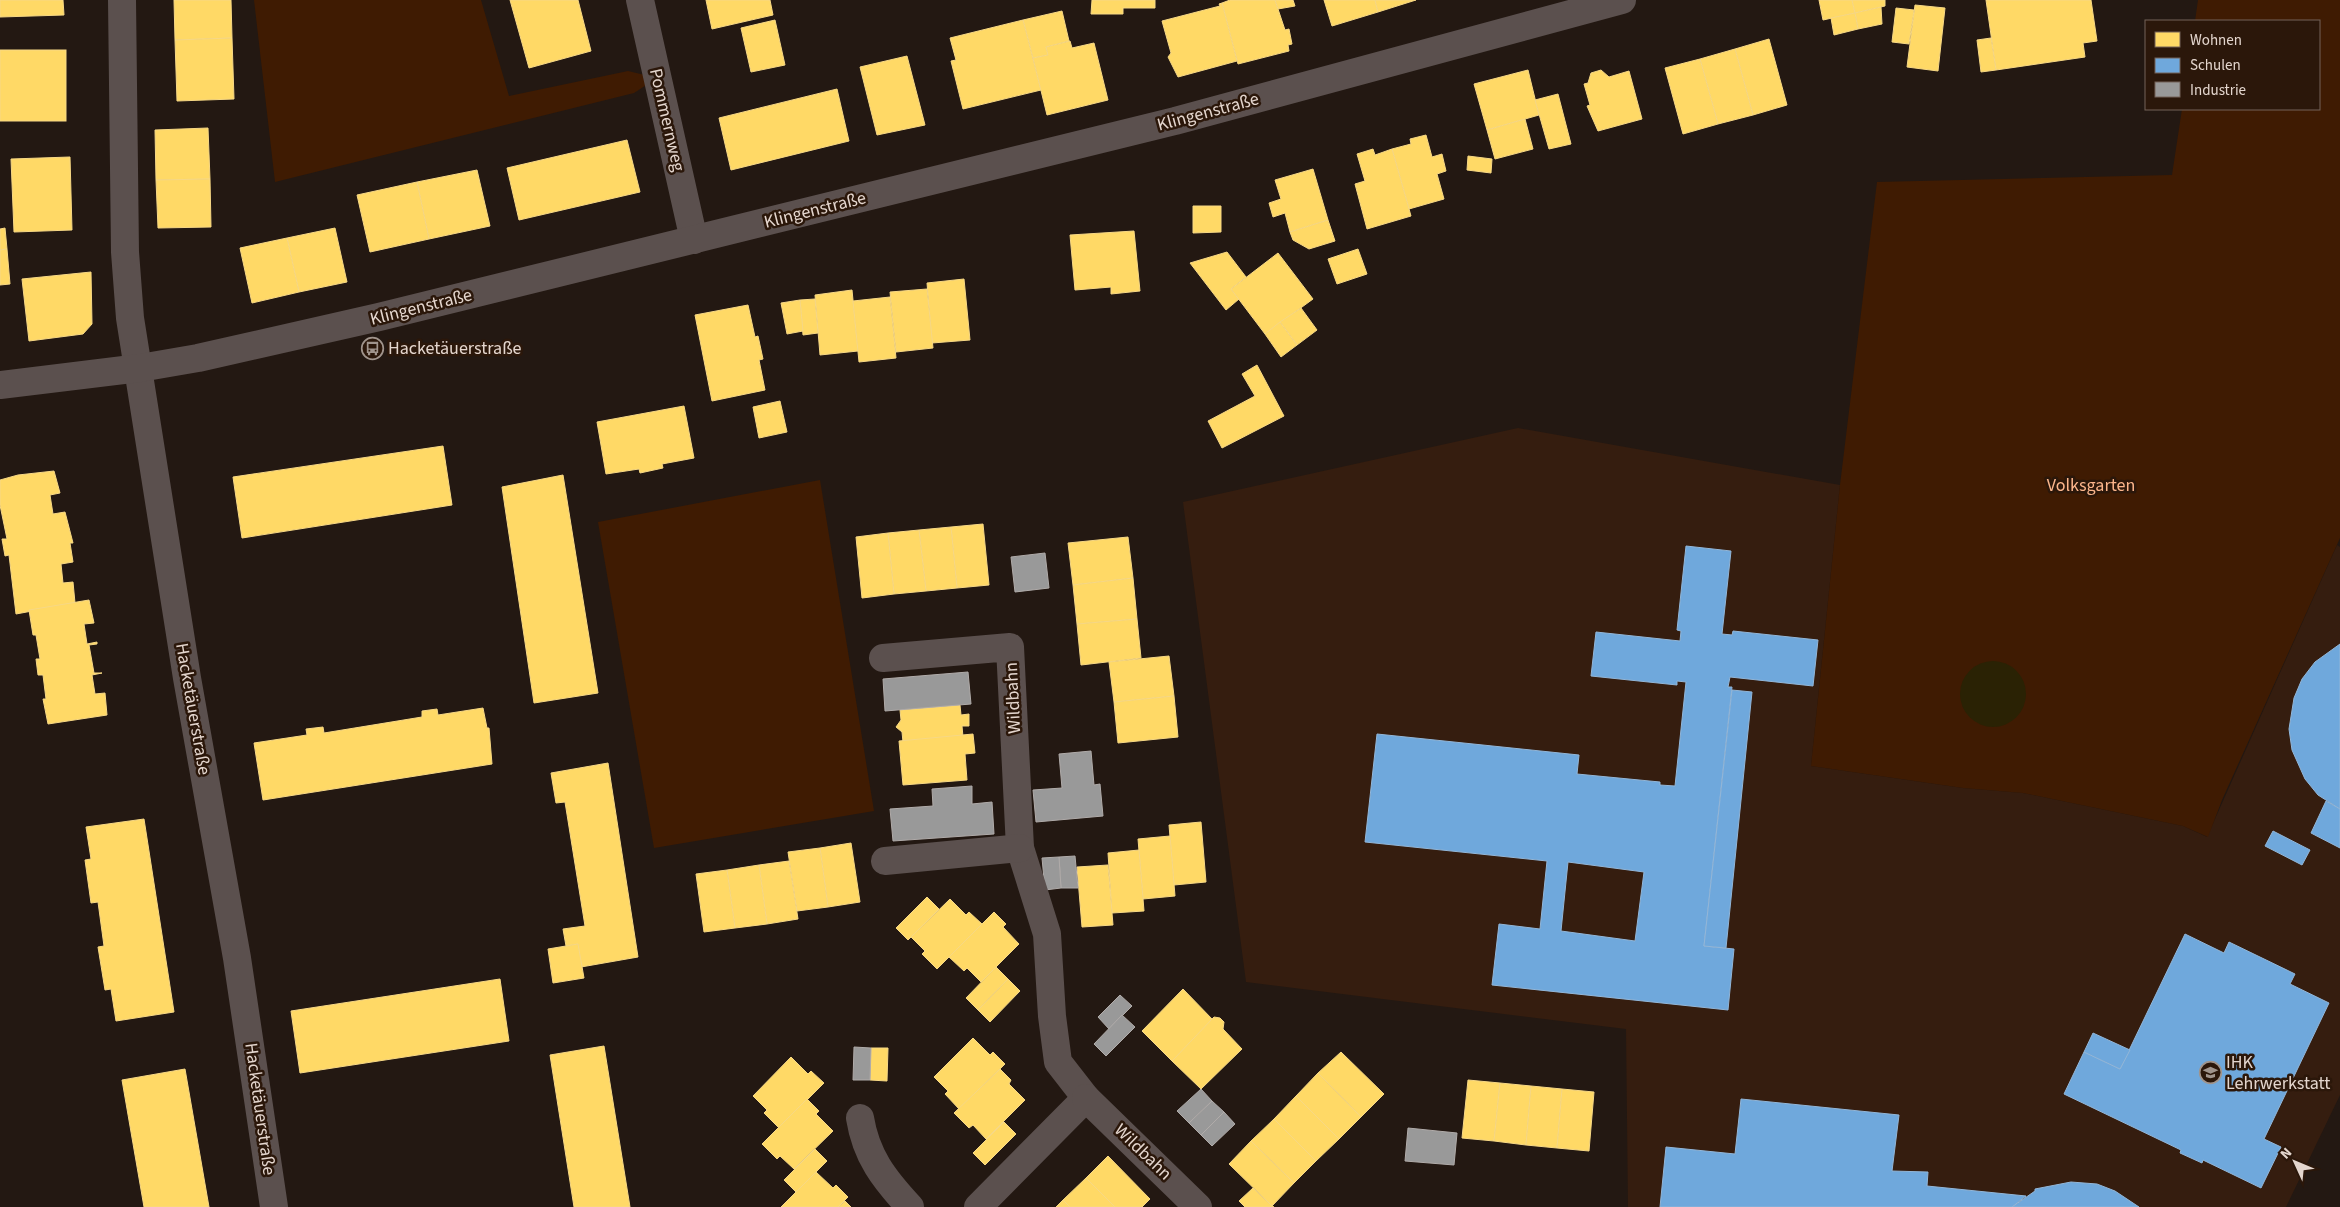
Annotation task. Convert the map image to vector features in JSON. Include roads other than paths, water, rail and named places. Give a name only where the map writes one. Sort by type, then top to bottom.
[{"type":"street","name":"Hacketäuerstraße","points":[[122,0],[127,284],[187,678],[237,958],[274,1207]]},
{"type":"street","name":"Pommernweg","points":[[640,0],[694,240]]},
{"type":"street","name":"Klingenstraße","points":[[0,385],[140,368],[198,358],[363,321],[1175,121],[1622,0]]},
{"type":"street","name":"Wildbahn","points":[[883,658],[1010,647],[1020,848],[1047,934],[1052,1016],[1058,1062],[1086,1098],[1198,1207]]},
{"type":"street","points":[[885,861],[1020,848]]},
{"type":"street","points":[[978,1207],[1086,1098]]},
{"type":"street","points":[[860,1118],[862,1135],[869,1153],[887,1180],[910,1207]]},
{"type":"place","name":"Hacketäuerstraße","points":[[372,348]]},
{"type":"place","name":"IHK Lehrwerkstatt","points":[[2210,1072]]},
{"type":"park label","name":"Volksgarten","points":[[2091,485]]}]
